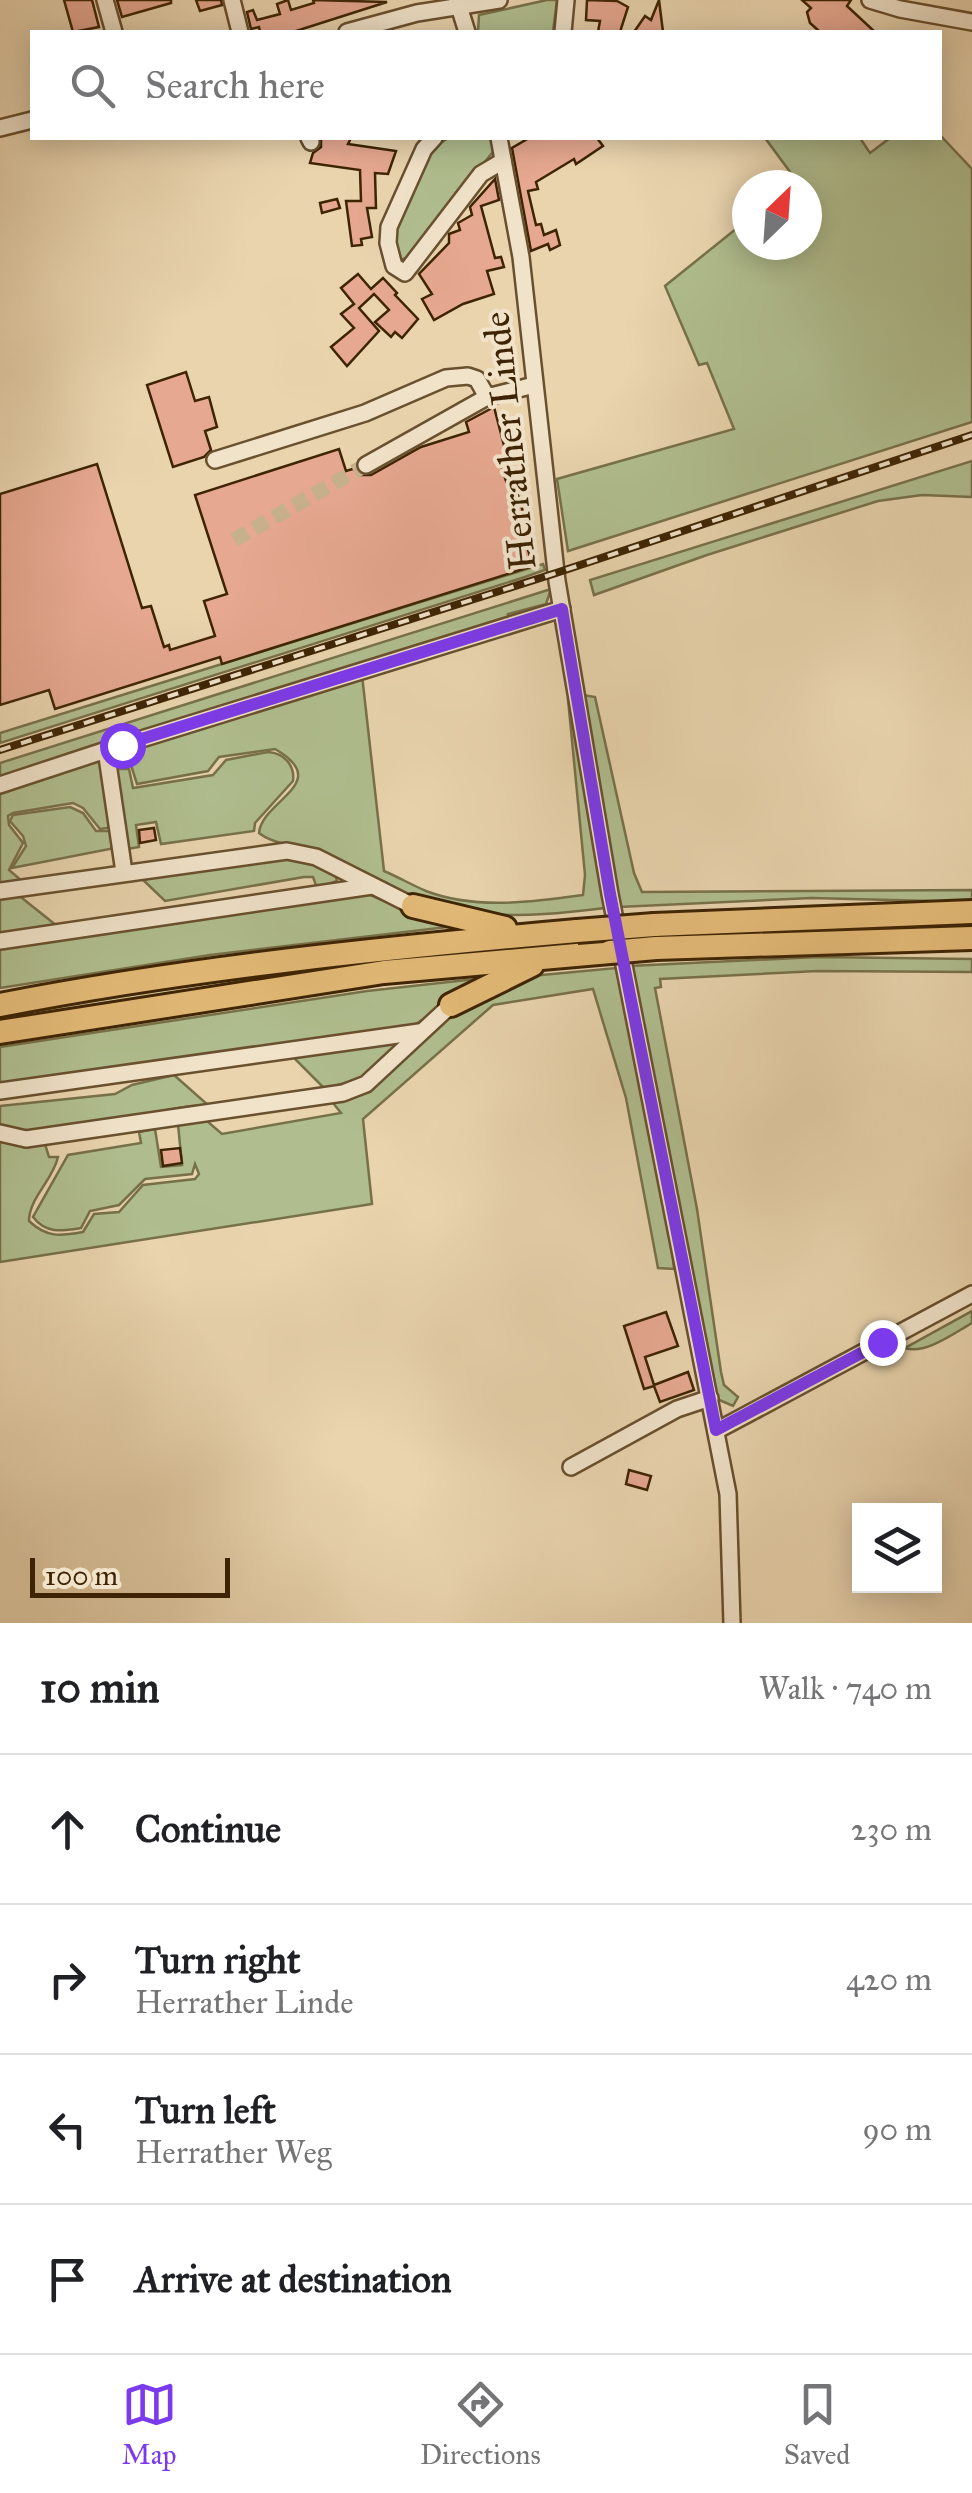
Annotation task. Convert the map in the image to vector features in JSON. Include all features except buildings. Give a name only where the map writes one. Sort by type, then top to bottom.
[{"type":"highway","points":[[413,906],[470,922],[578,942],[972,912]]},
{"type":"highway","points":[[0,1005],[376,949],[538,934]]},
{"type":"highway","points":[[655,936],[972,938]]},
{"type":"highway","points":[[451,1006],[578,942]]},
{"type":"highway","points":[[0,1032],[384,972],[548,958]]},
{"type":"street","points":[[105,0],[113,30]]},
{"type":"street","points":[[232,0],[240,30]]},
{"type":"street","points":[[354,30],[459,4],[499,0]]},
{"type":"street","points":[[563,30],[566,0]]},
{"type":"street","points":[[870,0],[972,22]]},
{"type":"street","points":[[942,16],[954,0]]},
{"type":"street","points":[[459,4],[466,30]]},
{"type":"street","points":[[0,128],[30,120]]},
{"type":"street","points":[[432,140],[424,149],[388,231],[394,266],[404,272],[481,174],[503,161]]},
{"type":"street","name":"Herrather Linde","points":[[499,140],[521,257],[562,609],[610,894],[728,1494],[732,1623]]},
{"type":"street","points":[[215,460],[365,414],[446,378],[476,379],[488,396]]},
{"type":"street","points":[[366,465],[488,396],[534,386]]},
{"type":"street","points":[[0,785],[562,609]]},
{"type":"street","points":[[106,750],[124,872]]},
{"type":"street","points":[[0,892],[287,850],[316,857],[413,906]]},
{"type":"street","points":[[0,941],[372,886]]},
{"type":"street","points":[[0,1133],[26,1139],[344,1093],[366,1084],[451,1006]]},
{"type":"street","points":[[0,1091],[419,1032]]},
{"type":"street","points":[[716,1430],[972,1294]]},
{"type":"street","points":[[571,1466],[677,1409],[710,1398]]},
{"type":"green space","points":[[557,0],[553,30],[478,30],[479,15]]},
{"type":"green space","points":[[942,137],[972,169],[972,422],[568,551],[557,479],[734,429],[707,363],[699,365],[665,286],[732,232],[732,260],[822,260],[822,170],[789,170],[766,140],[861,140],[870,153],[887,140]]},
{"type":"green space","points":[[445,140],[495,140],[497,147],[406,258],[398,261],[391,233],[427,153]]},
{"type":"green space","points":[[972,461],[972,497],[922,495],[878,501],[594,595],[590,580]]},
{"type":"green space","points":[[543,564],[545,570],[525,577],[0,743],[0,733]]},
{"type":"green space","points":[[551,589],[546,604],[508,614],[508,618],[103,748],[116,827],[100,829],[83,808],[73,803],[13,813],[8,816],[9,825],[23,843],[9,870],[22,881],[0,886],[0,763]]},
{"type":"green space","points":[[362,675],[384,871],[426,891],[464,901],[524,902],[583,895],[585,875],[568,699],[571,698],[605,908],[516,915],[463,911],[378,884],[324,853],[266,838],[259,833],[263,821],[297,782],[298,772],[291,761],[275,749],[219,757],[208,771],[137,784],[131,765],[117,766],[125,750]]},
{"type":"green space","points":[[583,695],[595,697],[634,873],[642,892],[972,890],[972,902],[811,898],[619,907]]},
{"type":"green space","points":[[268,752],[287,761],[293,781],[255,823],[254,831],[161,844],[156,822],[136,825],[139,847],[127,849],[115,769],[129,769],[133,788],[213,775],[226,760]]},
{"type":"green space","points":[[70,807],[83,813],[96,831],[116,831],[115,848],[12,868],[26,846],[10,821],[13,815]]},
{"type":"green space","points":[[280,855],[302,858],[335,873],[337,881],[317,888],[313,877],[304,877],[165,901],[139,876]]},
{"type":"green space","points":[[17,894],[57,926],[0,934],[0,897]]},
{"type":"green space","points":[[368,894],[456,926],[210,955],[0,988],[0,948]]},
{"type":"green space","points":[[818,957],[972,959],[972,972],[818,971],[660,979],[661,987],[655,988],[697,1209],[721,1372],[724,1385],[738,1397],[733,1406],[717,1399],[711,1378],[629,966]]},
{"type":"green space","points":[[616,968],[671,1235],[674,1269],[658,1268],[626,1098],[593,989],[493,1005],[363,1119],[372,1204],[0,1262],[0,1140],[23,1146],[45,1144],[49,1157],[58,1157],[29,1221],[54,1234],[83,1232],[94,1214],[119,1212],[143,1185],[195,1179],[199,1174],[195,1164],[192,1174],[145,1179],[119,1205],[90,1211],[81,1228],[49,1229],[33,1217],[68,1155],[141,1143],[139,1132],[155,1129],[161,1167],[182,1165],[178,1124],[207,1121],[222,1134],[341,1113],[333,1103],[370,1092],[453,1012],[531,976]]},
{"type":"green space","points":[[485,978],[413,1026],[0,1088],[0,1047],[367,991]]},
{"type":"green space","points":[[396,1042],[365,1077],[325,1089],[293,1057]]},
{"type":"green space","points":[[174,1075],[208,1105],[49,1131],[0,1127],[0,1106],[115,1094],[132,1085]]},
{"type":"green space","points":[[972,1311],[972,1323],[948,1337],[930,1346],[905,1348]]},
{"type":"tunnel","points":[[234,540],[366,465]]},
{"type":"railway","points":[[0,750],[556,573],[972,435]]},
{"type":"route","points":[[122,745],[562,609],[610,894],[716,1430],[882,1342]]}]
